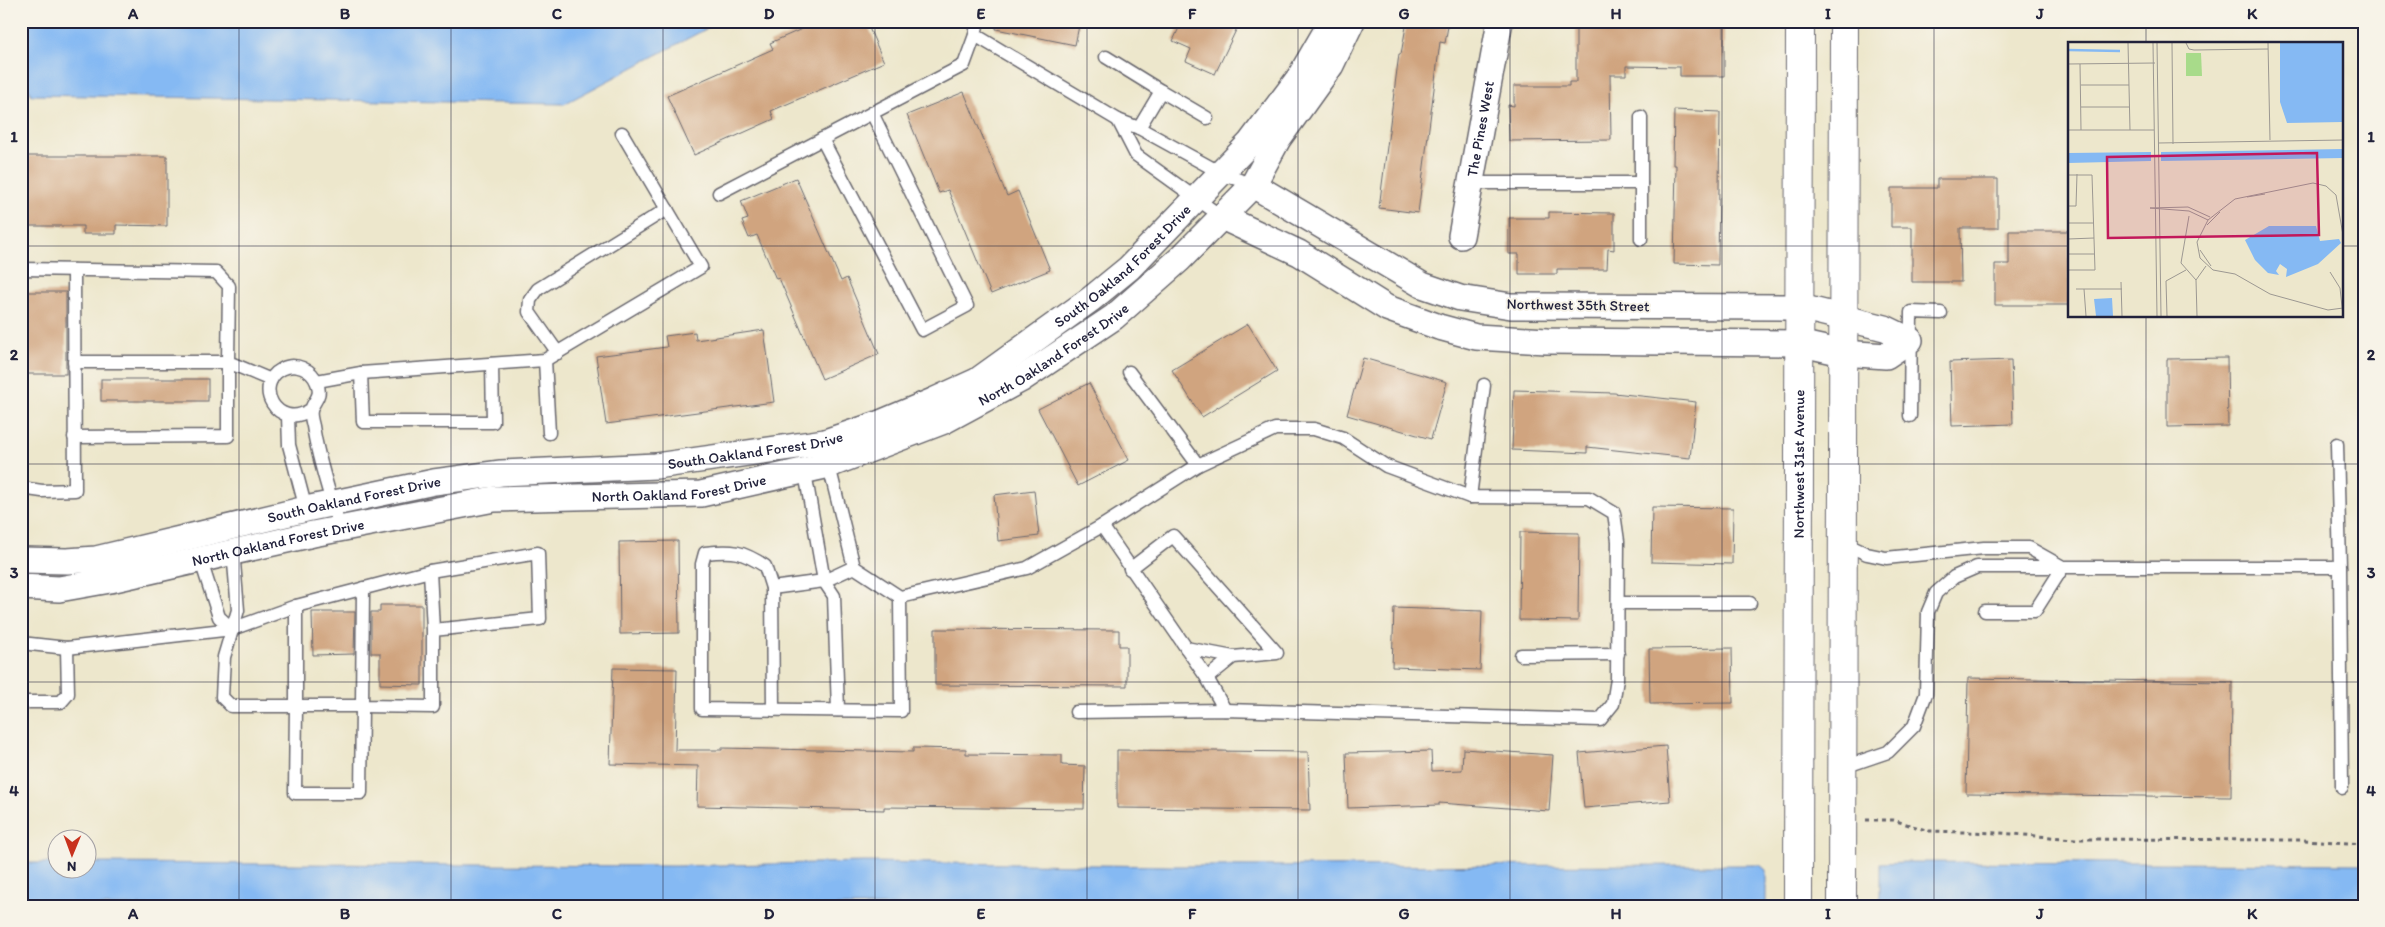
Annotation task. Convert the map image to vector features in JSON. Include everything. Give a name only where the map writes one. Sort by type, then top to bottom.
[{"type":"main road","name":"Northwest 31st Avenue","points":[[1798,906],[1800,21]]},
{"type":"main road","points":[[1842,906],[1844,21]]},
{"type":"street","name":"South Oakland Forest Drive","points":[[21,560],[67,561],[96,559],[306,509],[434,482],[501,473],[656,466],[799,446],[827,453],[878,424],[977,381],[1091,299],[1121,274],[1250,143],[1299,78],[1332,21]]},
{"type":"street","points":[[1252,185],[1278,139],[1331,65],[1352,21]]},
{"type":"street","name":"The Pines West","points":[[1461,236],[1500,21]]},
{"type":"street","name":"North Oakland Forest Drive","points":[[21,587],[59,589],[110,580],[200,558],[313,534],[494,499],[701,494],[805,472],[827,453],[944,421],[1020,380],[1114,317],[1180,259],[1252,185]]},
{"type":"street","name":"Northwest 35th Street","points":[[1252,185],[1422,285],[1460,298],[1511,306],[1800,307],[1885,328],[1910,340]]},
{"type":"street","points":[[1222,217],[1299,253],[1388,308],[1438,327],[1476,337],[1547,341],[1798,343],[1844,353],[1886,356],[1910,340]]},
{"type":"lane","points":[[719,193],[964,64],[978,21]]},
{"type":"lane","points":[[975,35],[1118,120],[1140,128],[1221,173],[1252,185]]},
{"type":"lane","points":[[1106,57],[1207,118]]},
{"type":"lane","points":[[1140,128],[1161,91]]},
{"type":"lane","points":[[822,139],[922,330],[967,306],[872,113]]},
{"type":"lane","points":[[1641,117],[1641,239]]},
{"type":"lane","points":[[1118,120],[1136,154],[1222,217]]},
{"type":"lane","points":[[317,381],[361,373],[545,360],[701,267],[622,134]]},
{"type":"lane","points":[[1470,183],[1641,183]]},
{"type":"lane","points":[[558,353],[529,312],[530,300],[538,290],[667,209]]},
{"type":"lane","points":[[21,269],[216,272],[229,286],[228,436],[74,437]]},
{"type":"lane","points":[[21,488],[42,491],[75,490],[74,270]]},
{"type":"lane","points":[[1910,416],[1910,312],[1941,313]]},
{"type":"lane","points":[[545,360],[549,433]]},
{"type":"lane","points":[[74,362],[228,362],[271,380]]},
{"type":"lane","points":[[361,373],[363,422],[494,422],[492,364]]},
{"type":"lane","points":[[290,367],[306,369],[317,381],[318,396],[310,410],[296,416],[288,416],[275,408],[271,402],[269,387],[271,380],[282,369],[290,367]]},
{"type":"lane","points":[[1129,372],[1198,465]]},
{"type":"lane","points":[[1470,497],[1484,385]]},
{"type":"lane","points":[[310,410],[315,441],[340,530]]},
{"type":"lane","points":[[288,416],[289,445],[313,534]]},
{"type":"lane","points":[[827,453],[854,567],[900,597],[1027,568],[1102,526],[1198,465],[1275,429],[1314,429],[1342,438],[1386,466],[1470,497],[1590,498],[1614,513],[1618,541],[1618,679],[1613,704],[1600,720],[1225,710],[1076,712]]},
{"type":"lane","points":[[2337,444],[2342,788]]},
{"type":"lane","points":[[799,446],[824,581],[834,596],[838,710]]},
{"type":"lane","points":[[1102,526],[1207,678],[1225,710]]},
{"type":"lane","points":[[1130,569],[1173,536],[1277,653],[1233,657],[1186,648]]},
{"type":"lane","points":[[1842,539],[1854,548],[1867,554],[1886,558],[1984,548],[2029,548],[2063,567]]},
{"type":"lane","points":[[233,551],[238,610],[224,657],[222,697],[230,706],[433,707],[433,630],[430,571]]},
{"type":"lane","points":[[773,710],[772,588],[765,566],[746,554],[725,551],[705,553],[702,564],[702,709],[773,710],[838,710],[901,711],[900,597]]},
{"type":"lane","points":[[21,643],[67,648],[232,629],[296,606],[430,571],[538,552],[540,619],[433,630]]},
{"type":"lane","points":[[200,558],[219,617],[232,629]]},
{"type":"lane","points":[[772,588],[824,581],[854,567]]},
{"type":"lane","points":[[1842,768],[1888,752],[1914,726],[1926,694],[1928,612],[1936,592],[1954,577],[1977,567],[2340,567]]},
{"type":"lane","points":[[1985,611],[2035,611],[2063,567]]},
{"type":"lane","points":[[296,606],[295,793],[361,793],[363,588]]},
{"type":"lane","points":[[1618,603],[1750,603]]},
{"type":"lane","points":[[21,702],[61,702],[68,694],[67,648]]},
{"type":"lane","points":[[1521,655],[1618,654]]},
{"type":"lane","points":[[1207,678],[1233,657]]},
{"type":"path","points":[[1842,819],[1893,820],[1928,831],[2000,833],[2075,839],[2251,839],[2364,844]]},
{"type":"water","points":[[21,21],[721,21],[564,104],[31,95],[21,69]]},
{"type":"water","points":[[864,862],[1171,866],[1760,865],[1766,870],[1766,906],[21,906],[21,863],[48,863],[48,880],[98,880],[98,863],[675,866]]},
{"type":"water","points":[[1880,863],[2364,864],[2364,906],[1880,906]]},
{"type":"building","points":[[820,21],[866,21],[884,62],[771,111],[774,119],[694,155],[667,96],[773,49],[770,43]]},
{"type":"building","points":[[997,21],[1080,21],[1075,45],[996,29]]},
{"type":"building","points":[[1182,21],[1222,21],[1237,28],[1215,74],[1186,61],[1191,49],[1173,41]]},
{"type":"building","points":[[1407,21],[1449,21],[1445,43],[1440,42],[1418,213],[1379,208],[1399,54],[1401,54]]},
{"type":"building","points":[[1576,21],[1724,21],[1724,76],[1680,76],[1680,67],[1626,66],[1626,75],[1610,75],[1611,140],[1509,141],[1508,105],[1514,106],[1514,86],[1569,86],[1569,82],[1576,82]]},
{"type":"building","points":[[964,92],[1007,196],[1018,191],[1050,270],[991,294],[948,190],[939,193],[907,115]]},
{"type":"building","points":[[1674,110],[1720,112],[1718,265],[1674,264],[1676,165],[1673,165]]},
{"type":"building","points":[[25,156],[167,156],[167,226],[116,225],[116,234],[83,234],[83,226],[25,226]]},
{"type":"building","points":[[796,178],[841,281],[847,278],[879,354],[822,379],[779,278],[776,279],[757,235],[749,238],[742,221],[748,219],[741,201]]},
{"type":"building","points":[[1937,179],[1998,179],[1998,228],[1960,228],[1961,282],[1912,282],[1912,227],[1891,227],[1891,188],[1937,188]]},
{"type":"building","points":[[1549,212],[1614,213],[1614,250],[1608,249],[1607,269],[1557,269],[1557,274],[1519,274],[1519,254],[1509,254],[1509,218],[1549,218]]},
{"type":"building","points":[[2009,231],[2068,231],[2068,305],[1995,305],[1995,264],[2009,264]]},
{"type":"building","points":[[23,292],[66,292],[66,374],[23,374]]},
{"type":"building","points":[[1248,324],[1277,371],[1202,417],[1172,370]]},
{"type":"building","points":[[764,330],[774,402],[606,424],[596,356],[667,347],[665,336],[695,332],[696,340]]},
{"type":"building","points":[[1363,358],[1447,382],[1431,439],[1347,415]]},
{"type":"building","points":[[2227,358],[2228,426],[2167,427],[2167,359]]},
{"type":"building","points":[[2011,360],[2013,424],[1952,426],[1950,362]]},
{"type":"building","points":[[101,379],[208,379],[208,401],[101,401]]},
{"type":"building","points":[[1089,383],[1129,460],[1078,486],[1038,409]]},
{"type":"building","points":[[1514,390],[1614,393],[1696,402],[1690,458],[1587,447],[1587,453],[1512,450]]},
{"type":"building","points":[[1034,490],[1039,536],[998,541],[994,495]]},
{"type":"building","points":[[1652,507],[1733,508],[1732,564],[1651,562]]},
{"type":"building","points":[[1520,532],[1579,533],[1578,621],[1519,620]]},
{"type":"building","points":[[678,541],[679,633],[620,634],[619,542]]},
{"type":"building","points":[[380,605],[422,605],[422,685],[380,684],[380,653],[371,653],[371,612],[380,612]]},
{"type":"building","points":[[1394,608],[1482,611],[1480,670],[1392,667]]},
{"type":"building","points":[[312,612],[355,612],[354,654],[313,655]]},
{"type":"building","points":[[935,629],[1119,630],[1119,646],[1127,646],[1127,686],[935,685]]},
{"type":"building","points":[[1732,648],[1733,703],[1650,704],[1649,649]]},
{"type":"building","points":[[613,668],[677,669],[675,750],[722,750],[722,748],[913,752],[913,748],[966,749],[966,754],[1062,755],[1062,765],[1085,766],[1084,809],[884,807],[884,810],[697,806],[698,766],[610,764]]},
{"type":"building","points":[[1968,678],[2232,682],[2231,797],[1966,794]]},
{"type":"building","points":[[1666,746],[1670,801],[1584,808],[1579,753]]},
{"type":"building","points":[[1463,749],[1553,755],[1549,811],[1439,803],[1439,805],[1348,808],[1346,753],[1431,751],[1432,771],[1462,770]]},
{"type":"building","points":[[1117,750],[1308,752],[1310,810],[1117,808]]}]
